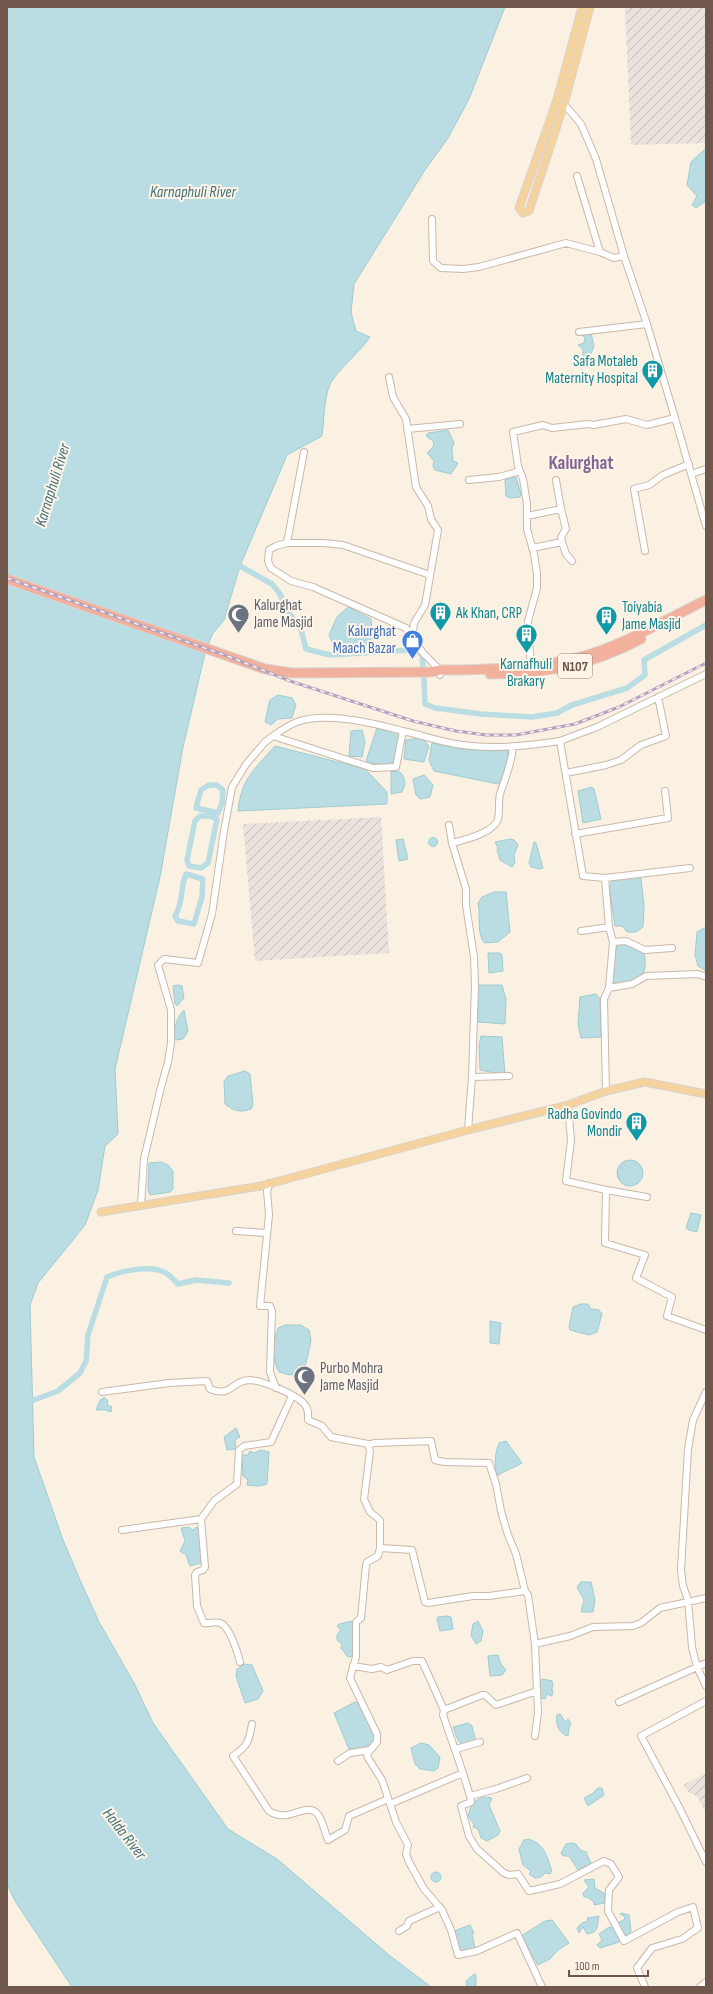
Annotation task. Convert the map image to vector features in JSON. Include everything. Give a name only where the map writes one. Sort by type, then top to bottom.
[{"type":"highway","name":"N107","points":[[7,579],[265,669],[292,673],[419,673],[519,667],[570,667],[596,660],[620,650],[706,606]]},
{"type":"highway","name":"N107","points":[[531,668],[594,653],[633,636],[706,600]]},
{"type":"main road","points":[[582,7],[557,100],[519,208],[523,213],[529,211],[564,104],[590,7]]},
{"type":"main road","points":[[101,1212],[270,1183],[568,1104],[606,1091],[646,1082],[706,1094]]},
{"type":"street","points":[[564,104],[581,124],[596,159],[624,256],[647,324],[689,464],[706,526]]},
{"type":"street","points":[[577,176],[600,252]]},
{"type":"street","points":[[432,219],[433,261],[441,268],[464,269],[479,267],[566,243],[600,252],[614,258],[624,256]]},
{"type":"street","points":[[579,332],[647,324]]},
{"type":"street","points":[[389,377],[392,397],[404,414],[416,487],[428,506],[431,519],[438,530],[425,605],[414,623],[413,630],[415,643]]},
{"type":"street","points":[[531,668],[528,621],[537,588],[537,574],[526,528],[527,504],[512,436],[513,432],[516,430],[542,425],[552,428],[588,424],[594,425],[618,419],[626,419],[647,425],[675,418]]},
{"type":"street","points":[[407,429],[460,424]]},
{"type":"street","points":[[287,543],[304,452]]},
{"type":"street","points":[[645,551],[634,489],[649,485],[663,475],[689,464]]},
{"type":"street","points":[[691,474],[706,469]]},
{"type":"street","points":[[469,480],[499,477],[520,471]]},
{"type":"street","points":[[556,480],[566,529],[561,537],[566,554],[572,561]]},
{"type":"street","points":[[527,516],[561,509]]},
{"type":"street","points":[[532,548],[562,542]]},
{"type":"street","points":[[430,575],[343,545],[324,543],[287,543],[269,550],[268,561],[271,568],[291,580],[313,587],[406,628],[415,643],[440,672]]},
{"type":"street","points":[[141,1206],[144,1160],[168,1062],[171,1043],[170,1010],[158,966],[164,959],[198,963],[212,914],[232,787],[247,762],[265,742],[297,722],[330,717],[379,724],[457,744],[490,747],[560,741],[597,727],[706,674]]},
{"type":"street","points":[[566,773],[606,765],[621,760],[641,745],[666,736],[658,697]]},
{"type":"street","points":[[273,736],[373,768],[396,767],[403,731]]},
{"type":"street","points":[[560,741],[583,876],[606,878],[690,868]]},
{"type":"street","points":[[452,843],[482,834],[498,820],[500,796],[512,761],[513,746]]},
{"type":"street","points":[[575,834],[668,818],[665,790]]},
{"type":"street","points":[[449,825],[452,843],[466,889],[466,905],[473,947],[475,985],[472,1077],[468,1130]]},
{"type":"street","points":[[606,878],[608,927],[613,942],[609,988],[604,999],[606,1091]]},
{"type":"street","points":[[581,931],[608,927]]},
{"type":"street","points":[[613,942],[626,941],[634,943],[645,950],[672,948]]},
{"type":"street","points":[[609,988],[632,984],[646,976],[698,974],[706,977]]},
{"type":"street","points":[[472,1077],[509,1076]]},
{"type":"street","points":[[568,1104],[571,1140],[566,1181],[648,1197]]},
{"type":"street","points":[[270,1183],[267,1192],[269,1206],[260,1306],[270,1306],[272,1311],[270,1372],[276,1388]]},
{"type":"street","points":[[606,1190],[606,1243],[645,1255],[636,1278],[672,1297],[667,1316],[706,1330]]},
{"type":"street","points":[[236,1231],[267,1233]]},
{"type":"street","points":[[102,1392],[169,1383],[207,1381],[210,1389],[219,1393],[228,1390],[239,1382],[248,1380],[264,1382],[305,1404],[308,1410],[308,1420],[322,1426],[331,1437],[364,1442],[369,1446]]},
{"type":"street","points":[[706,1392],[693,1420],[688,1449],[682,1570],[683,1586],[688,1600],[692,1646],[697,1667],[706,1686]]},
{"type":"street","points":[[240,1662],[231,1637],[224,1624],[204,1623],[197,1606],[195,1576],[197,1572],[203,1570],[205,1567],[202,1519],[214,1501],[237,1484],[239,1450],[244,1446],[271,1442],[292,1396]]},
{"type":"street","points":[[369,1446],[374,1444],[431,1441],[435,1460],[444,1462],[489,1463],[496,1484],[501,1511],[508,1535],[516,1554],[525,1591],[528,1595],[535,1644],[538,1712],[535,1736]]},
{"type":"street","points":[[369,1446],[364,1500],[370,1512],[380,1520],[380,1548],[378,1556],[367,1562],[366,1565],[361,1618],[356,1622],[357,1644],[350,1678],[377,1734],[377,1742],[367,1754],[368,1758],[382,1780],[389,1801],[408,1845],[406,1854],[409,1862],[424,1889],[440,1907],[447,1921],[458,1955],[477,1951],[517,1933],[542,1987]]},
{"type":"street","points":[[122,1530],[202,1519]]},
{"type":"street","points":[[380,1548],[412,1550],[424,1599],[428,1603],[473,1596],[490,1596],[525,1591]]},
{"type":"street","points":[[535,1644],[570,1636],[593,1627],[633,1626],[641,1623],[660,1608],[688,1600],[706,1598]]},
{"type":"street","points":[[353,1666],[372,1669],[381,1667],[387,1670],[413,1661],[422,1661],[444,1710],[443,1715],[456,1750],[470,1796],[471,1802],[461,1806],[472,1841],[477,1849],[504,1873],[509,1875],[518,1874],[529,1892],[560,1884],[604,1861],[611,1864],[619,1877],[609,1890],[608,1910],[624,1941],[672,1914],[693,1907],[698,1928],[682,1939],[652,1948],[637,1968],[645,1987]]},
{"type":"street","points":[[619,1702],[706,1663]]},
{"type":"street","points":[[444,1710],[482,1695],[485,1695],[496,1705],[536,1691]]},
{"type":"street","points":[[706,1701],[641,1736],[680,1807],[706,1862]]},
{"type":"street","points":[[252,1724],[250,1738],[244,1748],[239,1748],[233,1756],[269,1811],[286,1816],[311,1810],[318,1815],[328,1840],[345,1830],[349,1816],[463,1773]]},
{"type":"street","points":[[456,1750],[480,1742]]},
{"type":"street","points":[[338,1761],[350,1753],[370,1750]]},
{"type":"street","points":[[470,1796],[527,1778]]},
{"type":"street","points":[[399,1931],[407,1926],[409,1921],[440,1907]]},
{"type":"street","points":[[700,1987],[706,1982]]},
{"type":"shaded area","points":[[625,7],[706,7],[706,143],[631,145]]},
{"type":"shaded area","points":[[381,817],[389,953],[255,961],[243,824]]},
{"type":"shaded area","points":[[706,1773],[706,1813],[697,1796],[689,1793],[683,1785]]},
{"type":"water","name":"Karnaphuli River","points":[[7,7],[505,7],[469,99],[448,138],[425,170],[354,284],[351,312],[356,331],[370,337],[341,369],[329,387],[326,398],[322,436],[287,455],[240,566],[224,620],[213,633],[206,649],[183,747],[160,877],[115,1069],[118,1134],[105,1146],[98,1190],[85,1225],[38,1283],[30,1305],[34,1457],[63,1540],[80,1580],[99,1622],[134,1683],[153,1723],[228,1829],[277,1859],[389,1955],[431,1987],[72,1987],[15,1901],[7,1884]]},
{"type":"water","points":[[706,148],[706,201],[696,208],[692,205],[697,196],[687,185],[691,162]]},
{"type":"water","points":[[580,333],[591,333],[594,346],[590,356],[583,356],[583,349],[578,345],[584,343],[585,338]]},
{"type":"water","points":[[448,430],[454,443],[452,448],[453,461],[458,463],[451,474],[435,470],[433,466],[434,461],[427,453],[434,446],[433,441],[426,436],[428,433]]},
{"type":"water","points":[[516,477],[521,494],[520,497],[510,498],[506,496],[505,480]]},
{"type":"water","points":[[348,607],[371,619],[374,646],[335,648],[329,635],[337,617]]},
{"type":"water","points":[[278,695],[292,698],[296,705],[292,718],[278,719],[271,725],[265,722],[270,700]]},
{"type":"water","points":[[377,728],[400,732],[394,762],[377,764],[366,761]]},
{"type":"water","points":[[362,730],[365,741],[362,757],[349,756],[351,731]]},
{"type":"water","points":[[422,738],[429,746],[424,762],[404,759],[406,740]]},
{"type":"water","points":[[432,743],[462,749],[508,749],[505,767],[498,784],[434,771],[429,760]]},
{"type":"water","points":[[275,746],[365,769],[387,792],[387,804],[238,811],[242,790],[246,782],[255,768]]},
{"type":"water","points":[[391,771],[400,772],[403,777],[405,784],[402,792],[391,794]]},
{"type":"water","points":[[424,775],[433,785],[430,797],[420,799],[416,795],[413,779]]},
{"type":"water","points":[[592,787],[594,789],[601,819],[583,823],[578,791]]},
{"type":"water","points":[[433,837],[438,842],[433,847],[428,842]]},
{"type":"water","points":[[403,839],[408,859],[399,861],[396,840]]},
{"type":"water","points":[[511,839],[518,845],[514,855],[515,863],[512,867],[500,860],[497,850],[498,848],[495,842]]},
{"type":"water","points":[[534,842],[536,843],[543,868],[540,869],[531,867],[529,863]]},
{"type":"water","points":[[621,877],[640,877],[641,879],[644,905],[643,927],[636,932],[627,932],[622,926],[615,926],[609,887],[612,881]]},
{"type":"water","points":[[494,892],[506,892],[510,932],[498,942],[485,943],[482,939],[480,930],[478,903],[482,897]]},
{"type":"water","points":[[706,928],[706,971],[698,966],[695,955],[697,932]]},
{"type":"water","points":[[626,942],[644,951],[645,968],[640,977],[635,980],[614,986],[612,981],[613,958],[619,943]]},
{"type":"water","points":[[488,953],[500,953],[502,955],[503,971],[489,973]]},
{"type":"water","points":[[479,985],[502,985],[506,999],[505,1024],[478,1022],[477,989]]},
{"type":"water","points":[[173,986],[182,986],[184,998],[177,1006],[175,1004]]},
{"type":"water","points":[[596,994],[600,999],[601,1037],[581,1038],[578,1024],[580,997]]},
{"type":"water","points":[[184,1010],[188,1031],[183,1039],[176,1040],[173,1038],[175,1026],[179,1016]]},
{"type":"water","points":[[481,1036],[502,1037],[505,1075],[480,1070],[479,1046]]},
{"type":"water","points":[[245,1071],[250,1074],[253,1105],[251,1109],[237,1111],[225,1104],[224,1081],[228,1076]]},
{"type":"water","points":[[630,1160],[639,1164],[643,1173],[639,1182],[630,1186],[621,1182],[617,1173],[621,1164]]},
{"type":"water","points":[[161,1162],[168,1165],[173,1171],[173,1189],[170,1192],[150,1195],[148,1190],[149,1163]]},
{"type":"water","points":[[691,1213],[701,1215],[697,1232],[686,1228]]},
{"type":"water","points":[[580,1304],[588,1304],[591,1309],[599,1310],[602,1314],[597,1332],[589,1335],[570,1330],[569,1326],[573,1307]]},
{"type":"water","points":[[490,1321],[501,1323],[499,1344],[490,1343]]},
{"type":"water","points":[[285,1325],[301,1325],[309,1330],[311,1341],[304,1372],[290,1375],[279,1372],[276,1367],[274,1356],[275,1339],[278,1328]]},
{"type":"water","points":[[104,1397],[108,1401],[107,1405],[112,1407],[111,1412],[96,1410],[100,1400]]},
{"type":"water","points":[[236,1428],[240,1437],[235,1440],[236,1449],[227,1450],[224,1437]]},
{"type":"water","points":[[506,1441],[522,1463],[497,1476],[495,1459],[499,1443]]},
{"type":"water","points":[[261,1450],[269,1452],[267,1484],[259,1486],[247,1485],[248,1480],[243,1476],[242,1455],[248,1455],[250,1451],[254,1453]]},
{"type":"water","points":[[189,1527],[193,1530],[196,1527],[199,1529],[201,1563],[190,1566],[186,1555],[180,1551],[185,1541],[181,1528]]},
{"type":"water","points":[[581,1582],[591,1582],[595,1600],[593,1612],[581,1612],[584,1600],[577,1587]]},
{"type":"water","points":[[438,1617],[451,1617],[453,1629],[440,1631],[437,1619]]},
{"type":"water","points":[[352,1621],[354,1628],[353,1633],[356,1641],[355,1651],[353,1656],[348,1657],[341,1648],[342,1644],[337,1640],[337,1635],[341,1630],[337,1626],[339,1624]]},
{"type":"water","points":[[478,1621],[483,1631],[481,1641],[476,1644],[471,1635],[473,1624]]},
{"type":"water","points":[[498,1655],[501,1664],[506,1670],[502,1675],[490,1676],[488,1656]]},
{"type":"water","points":[[244,1664],[252,1665],[263,1691],[258,1699],[245,1703],[236,1676],[237,1669]]},
{"type":"water","points":[[542,1679],[552,1681],[553,1686],[551,1690],[553,1690],[552,1696],[547,1694],[545,1699],[541,1698],[540,1681]]},
{"type":"water","points":[[355,1702],[359,1703],[376,1736],[369,1745],[357,1749],[349,1749],[334,1713]]},
{"type":"water","points":[[560,1714],[565,1722],[568,1719],[571,1724],[568,1736],[562,1733],[558,1728],[557,1715]]},
{"type":"water","points":[[468,1723],[472,1726],[476,1742],[462,1744],[458,1740],[453,1727]]},
{"type":"water","points":[[421,1743],[429,1745],[440,1757],[438,1768],[434,1771],[420,1769],[415,1764],[411,1748]]},
{"type":"water","points":[[598,1788],[602,1788],[604,1795],[588,1806],[584,1798]]},
{"type":"water","points":[[484,1797],[492,1798],[489,1805],[500,1831],[498,1835],[487,1841],[481,1838],[478,1829],[473,1827],[474,1824],[468,1816],[473,1804],[477,1800]]},
{"type":"water","points":[[529,1839],[539,1845],[545,1852],[552,1871],[550,1874],[545,1873],[541,1877],[535,1878],[529,1874],[531,1871],[523,1865],[519,1849],[524,1840]]},
{"type":"water","points":[[566,1844],[576,1844],[580,1850],[586,1852],[591,1863],[578,1870],[569,1856],[563,1856],[561,1853]]},
{"type":"water","points":[[434,1872],[438,1872],[440,1873],[440,1881],[434,1882],[431,1879],[431,1875]]},
{"type":"water","points":[[594,1879],[595,1888],[605,1894],[605,1903],[594,1905],[594,1902],[587,1897],[584,1897],[583,1893],[589,1887],[584,1880]]},
{"type":"water","points":[[622,1913],[629,1915],[631,1931],[629,1935],[624,1936],[616,1924],[625,1919],[624,1916],[620,1914]]},
{"type":"water","points":[[599,1916],[597,1928],[594,1932],[587,1934],[583,1927],[579,1933],[577,1928],[582,1923],[588,1921],[587,1918]]},
{"type":"water","points":[[552,1920],[569,1943],[558,1950],[550,1959],[538,1965],[521,1936],[545,1921]]},
{"type":"water","points":[[470,1925],[474,1933],[472,1934],[475,1948],[460,1952],[454,1931]]},
{"type":"water","points":[[609,1927],[614,1928],[620,1938],[619,1942],[600,1948],[597,1945],[602,1940],[599,1934]]},
{"type":"water","points":[[474,1974],[476,1975],[476,1986],[467,1987],[466,1981]]},
{"type":"waterway","points":[[240,566],[272,584],[280,594],[286,609],[301,629],[306,649],[330,655],[410,650],[419,652],[422,655],[423,667]]},
{"type":"waterway","points":[[424,679],[425,704],[435,708],[481,714],[532,717],[557,713],[572,705],[627,688],[645,675],[644,660],[706,625]]},
{"type":"waterway","points":[[209,785],[217,785],[223,790],[222,803],[218,813],[196,808],[201,790],[209,785]]},
{"type":"waterway","points":[[200,816],[210,816],[217,819],[208,863],[201,868],[189,866],[187,860],[195,821],[200,816]]},
{"type":"waterway","points":[[186,874],[203,879],[202,897],[194,924],[178,921],[175,916],[180,905],[186,874]]},
{"type":"waterway","points":[[26,1403],[58,1391],[80,1373],[86,1361],[88,1335],[107,1277],[136,1269],[153,1269],[160,1270],[168,1274],[178,1284],[196,1280],[229,1283]]},
{"type":"railway","points":[[7,578],[230,657],[290,681],[413,721],[456,731],[486,735],[516,735],[575,724],[619,707],[706,663]]},
{"type":"place","name":"Safa Motaleb Maternity Hospital","points":[[653,390]]},
{"type":"place","name":"Ak Khan, CRP","points":[[440,632]]},
{"type":"place","name":"Kalurghat Jame Masjid","points":[[238,634]]},
{"type":"place","name":"Toiyabia Jame Masjid","points":[[606,636]]},
{"type":"place","name":"Karnafhuli Brakary","points":[[526,654]]},
{"type":"place","name":"Kalurghat Maach Bazar","points":[[412,660]]},
{"type":"place","name":"Radha Govindo Mondir","points":[[637,1142]]},
{"type":"place","name":"Purbo Mohra Jame Masjid","points":[[304,1396]]},
{"type":"district","name":"Kalurghat","points":[[581,463]]},
{"type":"water label","name":"Halda River","points":[[124,1834]]}]
